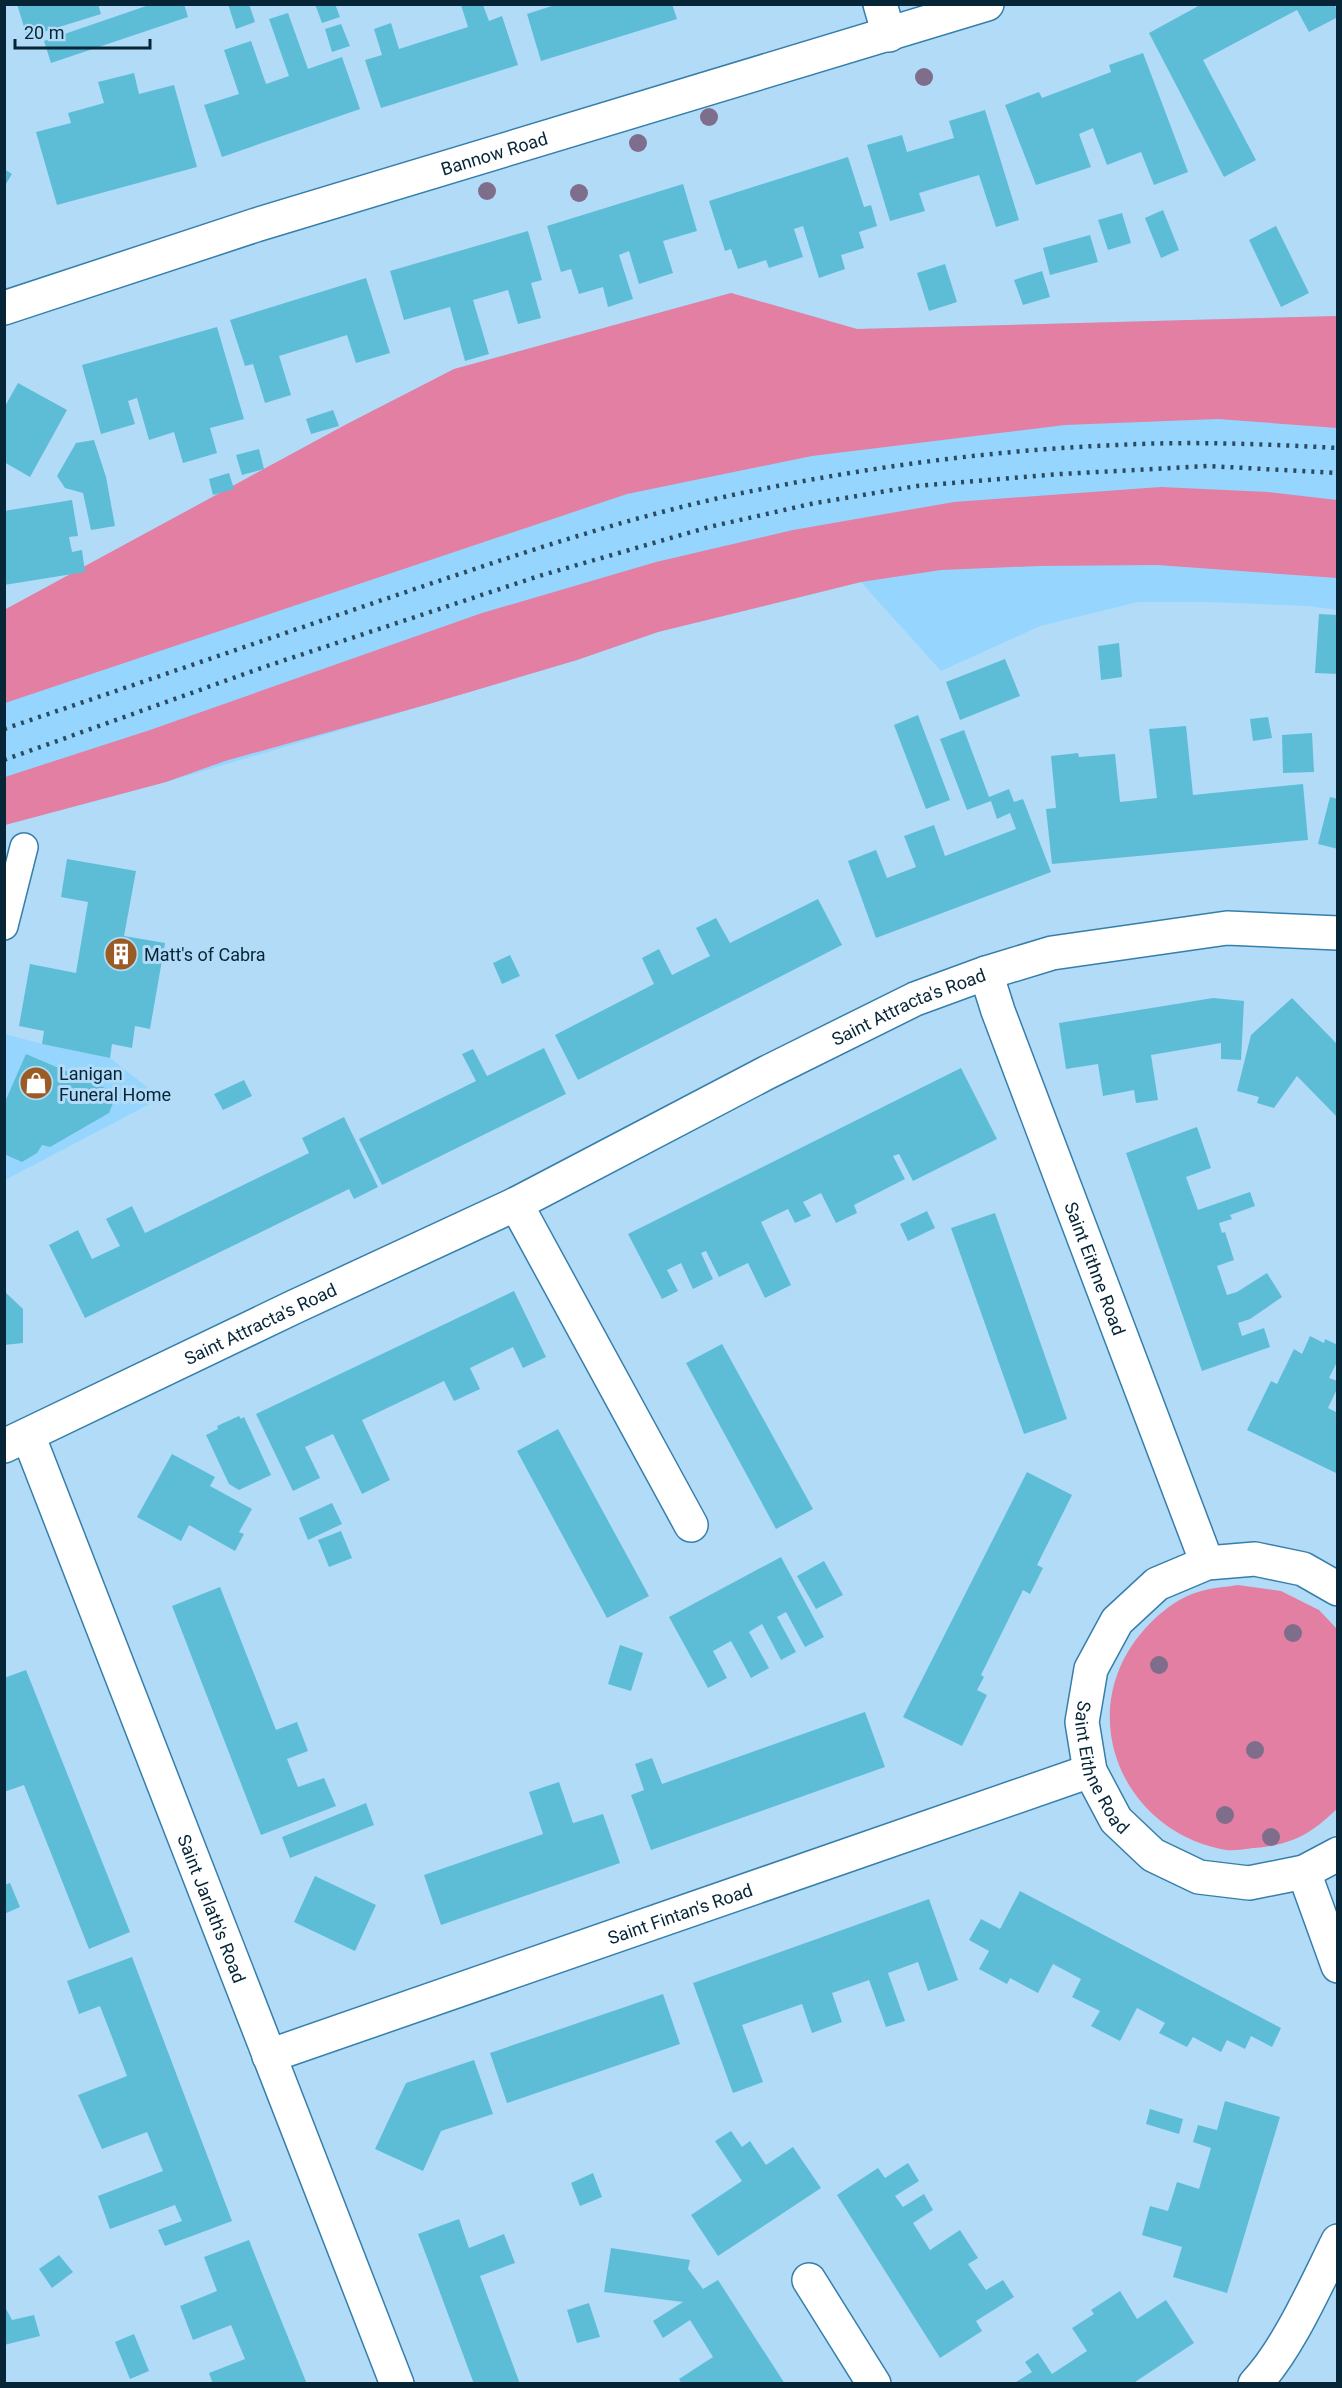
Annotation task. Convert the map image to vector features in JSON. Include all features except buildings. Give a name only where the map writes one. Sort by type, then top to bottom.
[{"type":"street","name":"Bannow Road","points":[[4,308],[885,20],[987,4]]},
{"type":"street","name":"Saint Attracta's Road","points":[[16,1440],[516,1204],[766,1073],[915,999],[986,973],[1052,954],[1227,928],[1338,933]]},
{"type":"street","name":"Saint Eithne Road","points":[[986,973],[998,1011],[1207,1563]]},
{"type":"street","points":[[516,1204],[691,1525]]},
{"type":"street","name":"Saint Jarlath's Road","points":[[16,1440],[269,2056],[398,2384]]},
{"type":"street","name":"Saint Eithne Road","points":[[1338,1589],[1303,1569],[1255,1559],[1207,1563],[1157,1584],[1117,1621],[1091,1669],[1082,1722],[1090,1771],[1116,1820],[1153,1855],[1199,1877],[1249,1883],[1304,1872],[1338,1854]]},
{"type":"street","name":"Saint Fintan's Road","points":[[269,2056],[1090,1771]]},
{"type":"street","points":[[1304,1872],[1338,1966]]},
{"type":"street","points":[[1255,2384],[1268,2370],[1311,2296],[1338,2241]]},
{"type":"street","points":[[809,2280],[874,2384]]},
{"type":"lane","points":[[4,926],[24,847]]},
{"type":"shaded area","points":[[731,293],[857,329],[1337,316],[1337,610],[1309,606],[1211,602],[1138,602],[1040,626],[941,671],[861,582],[658,632],[577,660],[166,782],[5,825],[5,610],[345,425],[454,369]]},
{"type":"shaded area","points":[[731,293],[857,329],[1337,316],[1337,428],[1218,419],[1065,425],[812,456],[627,494],[5,703],[4,610],[345,425],[454,369]]},
{"type":"shaded area","points":[[1161,487],[1268,492],[1337,500],[1337,578],[1157,565],[941,570],[861,582],[658,632],[577,660],[225,761],[166,782],[5,825],[5,777],[150,730],[482,613],[656,562],[793,530],[954,502]]},
{"type":"shaded area","points":[[5,1034],[110,1058],[161,1098],[5,1180]]},
{"type":"shaded area","points":[[1238,1585],[1281,1591],[1319,1610],[1337,1629],[1338,1808],[1307,1833],[1284,1843],[1226,1850],[1190,1839],[1159,1820],[1135,1794],[1119,1764],[1111,1732],[1111,1697],[1122,1663],[1143,1631],[1161,1613],[1190,1595]]},
{"type":"railway","points":[[4,729],[531,551],[617,524],[747,492],[931,461],[1071,447],[1200,443],[1338,448]]},
{"type":"railway","points":[[4,760],[264,667],[539,576],[709,527],[815,503],[917,486],[1061,474],[1208,466],[1338,473]]},
{"type":"place","name":"Matt's of Cabra","points":[[121,954]]},
{"type":"place","name":"Lanigan Funeral Home","points":[[36,1083]]}]
